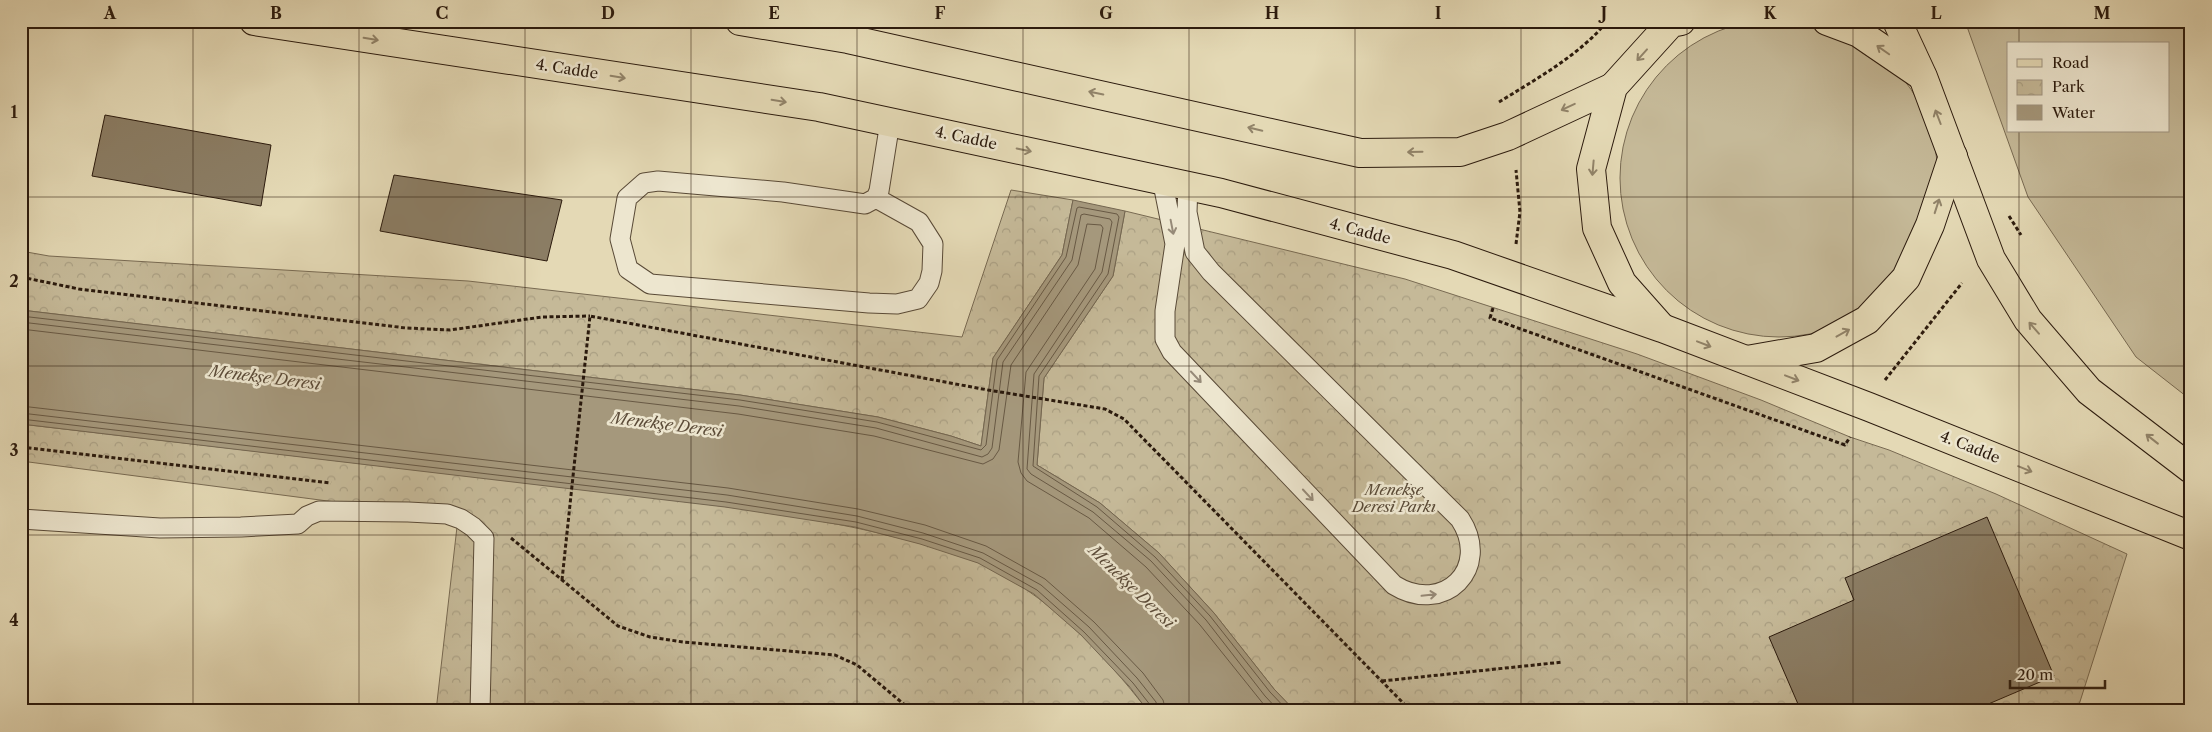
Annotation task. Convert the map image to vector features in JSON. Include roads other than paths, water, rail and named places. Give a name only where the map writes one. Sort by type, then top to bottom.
[{"type":"main road","name":"4. Cadde","points":[[254,21],[819,107],[1175,182],[1453,256],[1662,328],[1869,406],[2176,528],[2191,536]]},
{"type":"main road","points":[[740,21],[848,39],[1360,153],[1460,152],[1508,136],[1613,87],[1675,22]]},
{"type":"main road","points":[[1827,21],[1859,33],[1923,77]]},
{"type":"main road","points":[[1897,21],[1923,77],[1991,259],[2028,320],[2089,391],[2191,468]]},
{"type":"main road","points":[[1613,87],[1591,169],[1597,228],[1622,283],[1662,328]]},
{"type":"main road","points":[[1747,360],[1816,348],[1867,320],[1906,278],[1930,225],[1953,156]]},
{"type":"lane","points":[[876,198],[919,222],[933,244],[932,271],[929,283],[918,299],[897,304],[869,303],[650,284],[628,269],[620,239],[626,198],[644,182],[658,181],[783,192],[865,204],[876,198],[880,191],[890,122]]},
{"type":"lane","points":[[1175,182],[1187,212],[1195,252],[1211,272],[1460,519],[1469,535],[1471,547],[1469,563],[1464,574],[1452,588],[1439,594],[1422,596],[1405,592],[1394,585],[1172,352],[1165,339],[1165,311],[1175,244],[1175,182]]},
{"type":"lane","points":[[21,519],[160,528],[298,524],[307,516],[319,511],[447,514],[461,519],[484,538],[480,711]]},
{"type":"water","name":"Menekşe Deresi","points":[[1073,200],[1125,211],[1113,276],[1044,378],[1037,465],[1100,503],[1159,553],[1214,613],[1274,689],[1295,711],[1148,711],[1129,686],[1081,635],[1034,594],[978,563],[920,544],[855,527],[725,507],[21,424],[21,310],[740,395],[878,417],[981,446],[993,358],[1062,255]]},
{"type":"park label","name":"Menekşe Deresi Parkı","points":[[1394,498]]}]
